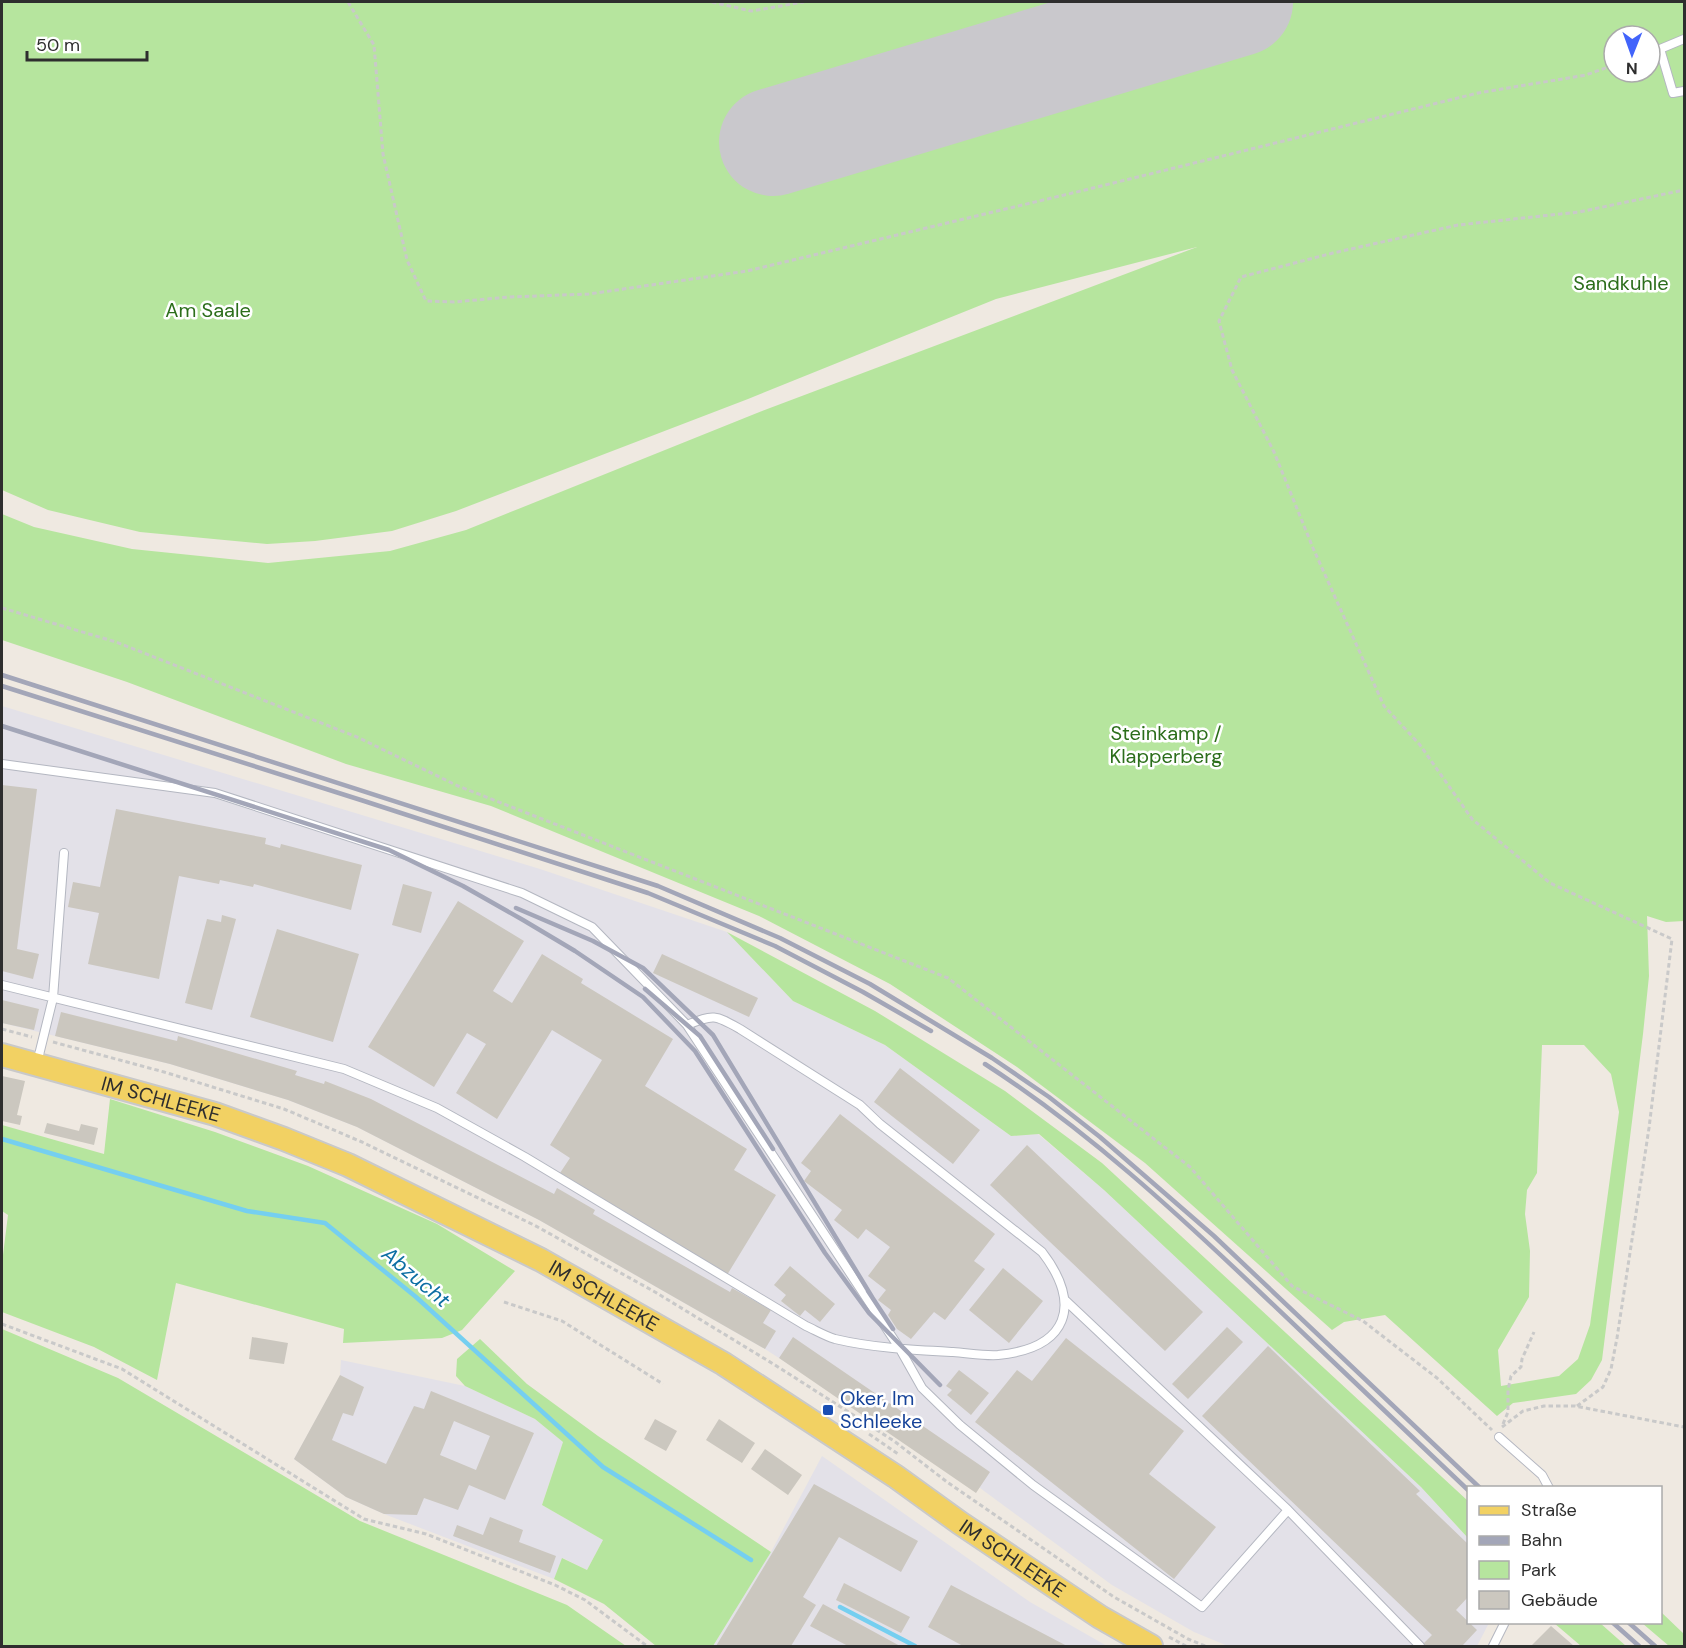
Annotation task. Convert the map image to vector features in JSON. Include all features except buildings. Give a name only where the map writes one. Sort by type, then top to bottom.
[{"type":"main road","name":"IM SCHLEEKE","points":[[2,1055],[215,1114],[284,1139],[348,1165],[541,1260],[724,1364],[895,1476],[960,1523],[1100,1617],[1151,1647]]},
{"type":"lane","points":[[1684,39],[1660,49],[1673,93],[1684,91]]},
{"type":"lane","points":[[2,764],[215,793],[522,893],[592,927],[687,1025],[900,1349],[922,1388],[960,1425],[1033,1485],[1202,1607],[1288,1510]]},
{"type":"lane","points":[[37,1064],[53,998],[64,853]]},
{"type":"lane","points":[[2,985],[344,1069],[437,1108],[525,1157],[806,1326],[833,1339],[900,1349],[997,1355],[1021,1351],[1042,1342],[1057,1329],[1065,1316],[1066,1301],[1052,1265],[1042,1252],[880,1124],[860,1105],[720,1017],[706,1017],[687,1025]]},
{"type":"lane","points":[[1066,1301],[1288,1510],[1420,1647]]},
{"type":"lane","points":[[1499,1437],[1542,1475],[1548,1486]]},
{"type":"lane","points":[[1493,1647],[1504,1624]]},
{"type":"path","points":[[348,2],[374,45],[383,154],[407,260],[426,301],[454,302],[589,294],[747,271],[1478,93],[1586,75],[1602,69]]},
{"type":"path","points":[[712,2],[751,11],[804,2]]},
{"type":"path","points":[[1575,1406],[1603,1387],[1611,1369],[1649,1128],[1672,939],[1550,883],[1472,819],[1420,745],[1384,706],[1313,548],[1274,452],[1232,370],[1219,321],[1241,277],[1333,253],[1458,225],[1579,212],[1684,190]]},
{"type":"path","points":[[2,608],[116,642],[357,737],[458,786],[948,978],[1190,1167],[1292,1286],[1363,1321],[1437,1378],[1499,1437],[1508,1413],[1508,1390],[1511,1376],[1521,1367],[1522,1359],[1534,1332]]},
{"type":"path","points":[[504,1302],[562,1321],[663,1384]]},
{"type":"path","points":[[2,1324],[122,1369],[364,1519],[426,1534],[555,1585],[585,1600],[646,1647]]},
{"type":"path","points":[[1503,1426],[1522,1411],[1544,1406],[1575,1406],[1684,1427]]},
{"type":"shaded area","points":[[2,706],[540,869],[727,932],[793,1001],[885,1045],[1011,1136],[1038,1134],[1104,1190],[1421,1487],[1467,1537],[1467,1624],[1488,1624],[1477,1646],[1228,1646],[1194,1632],[1112,1585],[980,1488],[765,1349],[539,1220],[357,1127],[288,1100],[170,1064],[2,1023]]},
{"type":"shaded area","points":[[341,1360],[465,1386],[535,1419],[563,1442],[542,1505],[603,1540],[587,1570],[563,1558],[554,1579],[384,1514],[346,1497],[294,1459],[340,1376]]},
{"type":"shaded area","points":[[822,1456],[1030,1602],[1107,1646],[713,1646],[771,1552]]},
{"type":"green space","points":[[2,2],[1684,2],[1684,921],[1666,922],[1647,916],[1649,976],[1643,1034],[1602,1360],[1591,1380],[1576,1394],[1513,1403],[1497,1416],[1385,1315],[1344,1322],[1332,1330],[1145,1163],[1017,1067],[890,984],[759,916],[491,806],[346,764],[127,682],[2,640],[2,514],[34,527],[132,549],[268,563],[390,551],[466,530],[757,413],[1197,247],[996,299],[748,399],[456,511],[392,531],[315,541],[267,544],[140,532],[48,510],[2,490]],"holes":[[[1542,1045],[1584,1045],[1611,1074],[1619,1112],[1590,1325],[1578,1359],[1559,1376],[1501,1386],[1498,1350],[1529,1297],[1530,1251],[1525,1214],[1527,1190],[1537,1173]]]},
{"type":"green space","points":[[727,932],[875,1011],[1005,1091],[1102,1163],[1467,1500],[1467,1537],[1421,1487],[1104,1190],[1039,1134],[1011,1136],[885,1045],[793,1001]]},
{"type":"green space","points":[[110,1099],[215,1132],[308,1166],[437,1224],[515,1271],[462,1330],[442,1338],[343,1343],[344,1329],[176,1283],[157,1380],[94,1347],[2,1312],[2,1263],[8,1215],[2,1211],[2,1125],[104,1154]]},
{"type":"green space","points":[[2,1329],[118,1378],[360,1521],[567,1605],[626,1646],[2,1646]]},
{"type":"green space","points":[[480,1339],[527,1384],[598,1436],[771,1552],[713,1646],[656,1646],[604,1604],[554,1579],[562,1558],[587,1570],[603,1540],[542,1505],[563,1442],[535,1419],[465,1386],[456,1376],[457,1359]]},
{"type":"green space","points":[[1662,1613],[1684,1634],[1684,1646],[1669,1646],[1643,1624],[1662,1624]]},
{"type":"green space","points":[[1555,1624],[1601,1624],[1626,1646],[1581,1646]]},
{"type":"waterway","name":"Abzucht","points":[[2,1139],[247,1211],[325,1223],[416,1297],[603,1467],[751,1560]]},
{"type":"waterway","name":"Abzucht","points":[[840,1607],[915,1646]]},
{"type":"runway","points":[[773,142],[1239,2]]},
{"type":"railway","points":[[2,675],[658,886],[780,938],[870,984],[992,1058],[1049,1097],[1100,1137],[1214,1236],[1478,1486]]},
{"type":"railway","points":[[2,686],[648,893],[775,946],[931,1031]]},
{"type":"railway","points":[[2,726],[389,850],[463,886],[523,920],[575,951],[643,997],[695,1051],[825,1253],[869,1313],[940,1385]]},
{"type":"railway","points":[[516,908],[593,941],[643,968],[713,1035],[872,1297]]},
{"type":"railway","points":[[645,989],[700,1036],[773,1149]]},
{"type":"railway","points":[[985,1064],[1059,1116],[1130,1174],[1231,1265],[1467,1489]]},
{"type":"railway","points":[[868,1291],[893,1329]]},
{"type":"railway","points":[[1614,1624],[1639,1646]]},
{"type":"railway","points":[[1630,1624],[1655,1646]]},
{"type":"place","name":"Oker, Im Schleeke","points":[[828,1410]]},
{"type":"park label","name":"Sandkuhle","points":[[1621,283]]},
{"type":"park label","name":"Am Saale","points":[[208,310]]},
{"type":"park label","name":"Steinkamp / Klapperberg","points":[[1166,744]]}]
